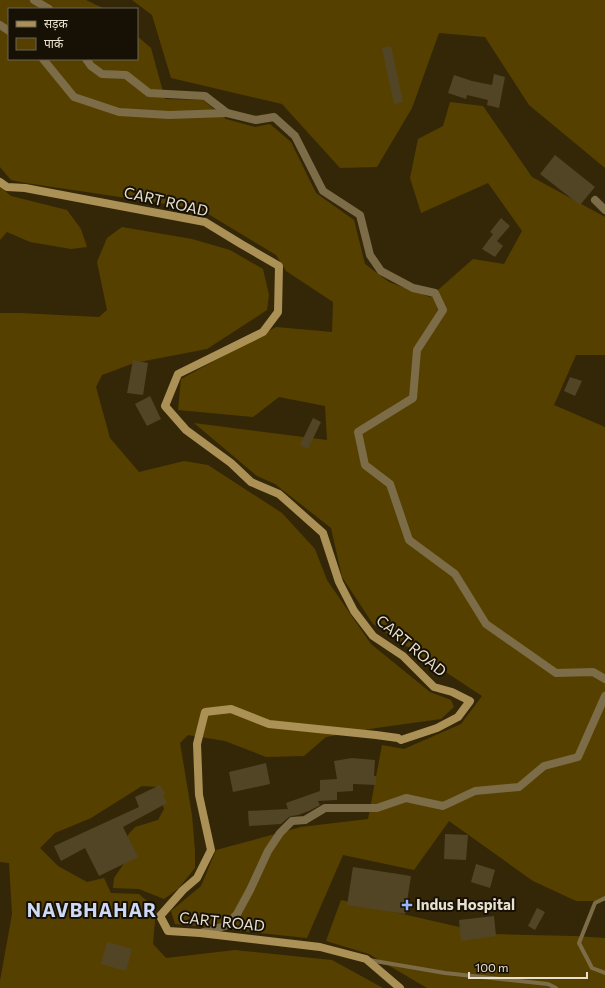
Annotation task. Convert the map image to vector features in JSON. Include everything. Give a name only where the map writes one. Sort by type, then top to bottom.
[{"type":"main road","name":"CART ROAD","points":[[0,182],[7,187],[25,188],[205,222],[279,266],[278,312],[263,332],[178,374],[165,406],[186,430],[231,463],[251,482],[279,494],[323,533],[339,582],[354,611],[373,636],[403,656],[434,687],[452,692],[470,701],[458,717],[437,728],[401,740],[398,738],[376,735],[268,724],[231,710],[205,712],[197,744],[199,795],[211,850],[197,878],[183,890],[160,916],[168,931],[200,933],[320,947],[366,959],[400,988]]},
{"type":"street","points":[[34,0],[47,8]]},
{"type":"street","points":[[44,60],[74,97],[119,112],[169,115],[227,113],[256,120],[274,117],[295,136],[323,191],[360,215],[370,255],[381,271],[413,288],[435,293],[443,310],[417,350],[413,398],[358,432],[366,465],[390,484],[409,540],[455,574],[486,624],[556,673],[593,672],[605,679]]},
{"type":"street","points":[[87,60],[91,66],[102,74],[126,75],[148,93],[205,96],[227,113]]},
{"type":"street","points":[[594,200],[605,210]]},
{"type":"street","points":[[200,933],[225,926],[237,914],[268,851],[280,833],[292,821],[305,820],[324,808],[377,808],[406,798],[443,806],[475,791],[519,787],[544,766],[578,757],[605,696]]},
{"type":"lane","points":[[605,898],[595,903],[579,943],[592,968],[605,973]]},
{"type":"lane","points":[[366,959],[445,973],[548,984],[556,988]]},
{"type":"green space","points":[[0,0],[86,0],[103,8],[8,8],[8,60],[138,60],[138,37],[151,48],[165,99],[203,100],[226,119],[255,127],[270,124],[291,142],[316,193],[354,220],[365,264],[389,282],[430,297],[473,259],[504,264],[522,231],[488,183],[421,213],[410,178],[418,139],[443,126],[450,102],[483,106],[532,177],[605,217],[605,355],[576,355],[554,405],[605,427],[605,901],[576,901],[533,881],[449,821],[414,870],[343,855],[307,938],[175,924],[171,911],[201,886],[216,850],[301,827],[368,819],[382,745],[404,749],[461,724],[482,696],[373,624],[342,577],[331,528],[275,484],[257,476],[194,423],[327,440],[325,406],[279,397],[253,417],[178,410],[181,379],[276,327],[332,332],[333,302],[286,271],[276,255],[200,209],[11,180],[0,167]]},
{"type":"green space","points":[[132,0],[605,0],[605,168],[529,105],[485,37],[439,33],[412,108],[377,167],[340,168],[282,104],[171,78],[152,15]]},
{"type":"green space","points":[[0,187],[11,196],[67,210],[81,229],[87,247],[71,249],[30,242],[7,232],[0,240]]},
{"type":"green space","points":[[122,227],[192,239],[230,250],[263,269],[269,295],[267,310],[207,349],[134,363],[102,375],[96,387],[110,438],[139,472],[184,461],[208,465],[282,513],[315,549],[327,580],[371,644],[430,692],[451,700],[454,707],[441,719],[326,737],[304,756],[266,757],[225,741],[188,735],[180,743],[192,815],[195,868],[178,889],[164,899],[139,889],[113,888],[114,878],[127,859],[128,835],[135,827],[158,820],[164,809],[157,787],[142,786],[91,818],[55,833],[40,848],[58,866],[87,882],[104,878],[111,893],[139,894],[156,909],[153,944],[166,958],[235,950],[332,960],[383,988],[0,988],[12,914],[9,863],[0,862],[0,313],[99,317],[107,310],[97,262],[107,238]]},
{"type":"green space","points":[[341,900],[490,934],[605,938],[605,988],[427,988],[369,954],[326,941]]},
{"type":"building","points":[[391,46],[403,102],[394,104],[382,48]]},
{"type":"building","points":[[494,74],[505,77],[499,108],[487,105],[488,100],[467,95],[466,99],[448,93],[454,75],[472,81],[492,85]]},
{"type":"building","points":[[555,155],[595,187],[580,205],[540,174]]},
{"type":"building","points":[[501,218],[510,226],[497,241],[503,246],[495,257],[482,249],[493,234],[490,232]]},
{"type":"building","points":[[133,360],[148,363],[143,395],[127,393]]},
{"type":"building","points":[[570,377],[582,381],[575,396],[564,391]]},
{"type":"building","points":[[150,396],[161,419],[147,426],[135,404]]},
{"type":"building","points":[[313,418],[321,422],[308,449],[300,445]]},
{"type":"building","points":[[352,758],[375,760],[374,776],[376,776],[376,785],[353,784],[353,791],[337,792],[337,800],[318,801],[320,805],[309,811],[289,817],[281,824],[249,826],[248,811],[288,809],[286,803],[320,791],[320,780],[337,779],[334,761]]},
{"type":"building","points":[[266,763],[270,784],[233,792],[229,772]]},
{"type":"building","points":[[160,785],[165,794],[163,795],[167,803],[123,827],[138,857],[99,876],[85,848],[61,861],[54,846],[139,807],[135,797]]},
{"type":"building","points":[[445,834],[468,835],[466,860],[444,859]]},
{"type":"building","points":[[476,864],[495,870],[490,888],[471,882]]},
{"type":"building","points":[[353,867],[411,876],[405,914],[347,905]]},
{"type":"building","points":[[537,908],[545,912],[535,930],[528,926]]},
{"type":"building","points":[[494,916],[496,936],[461,941],[459,920]]},
{"type":"building","points":[[107,942],[132,949],[126,971],[101,964]]},
{"type":"place","name":"Indus Hospital","points":[[407,905]]},
{"type":"district","name":"NAVBHAHAR","points":[[92,910]]}]
